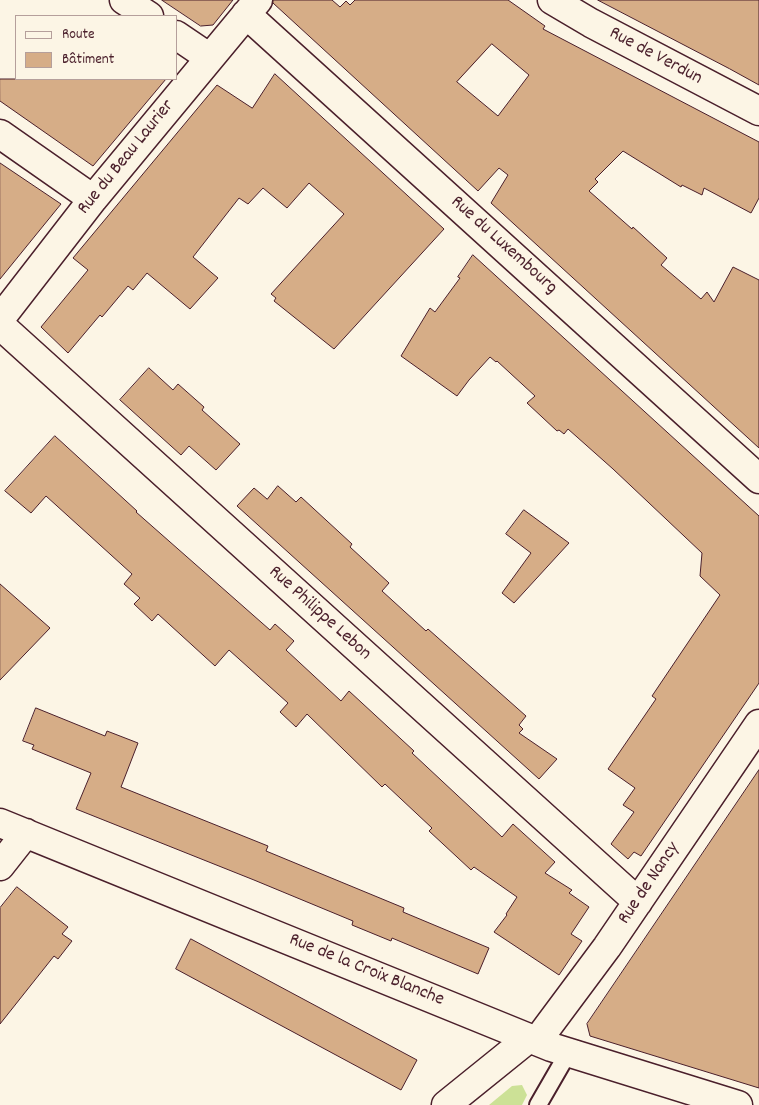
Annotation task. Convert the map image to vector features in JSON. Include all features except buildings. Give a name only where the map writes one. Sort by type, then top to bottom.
[{"type":"street","points":[[124,0],[146,15]]},
{"type":"street","name":"Rue de Verdun","points":[[552,0],[591,23],[759,111]]},
{"type":"street","name":"Rue du Beau Laurier","points":[[0,319],[92,199],[252,7]]},
{"type":"street","name":"Rue du Luxembourg","points":[[252,7],[759,479]]},
{"type":"street","points":[[178,36],[210,58]]},
{"type":"street","points":[[0,134],[92,199]]},
{"type":"street","name":"Rue Philippe Lebon","points":[[0,325],[638,902]]},
{"type":"street","name":"Rue de Nancy","points":[[446,1105],[533,1039],[608,948],[759,724]]},
{"type":"street","name":"Rue de la Croix Blanche","points":[[0,823],[568,1053],[691,1098],[738,1105]]},
{"type":"street","points":[[0,866],[26,833]]},
{"type":"lane","points":[[538,1105],[568,1053]]},
{"type":"green space","points":[[522,1085],[527,1095],[522,1105],[489,1105],[512,1086]]}]
